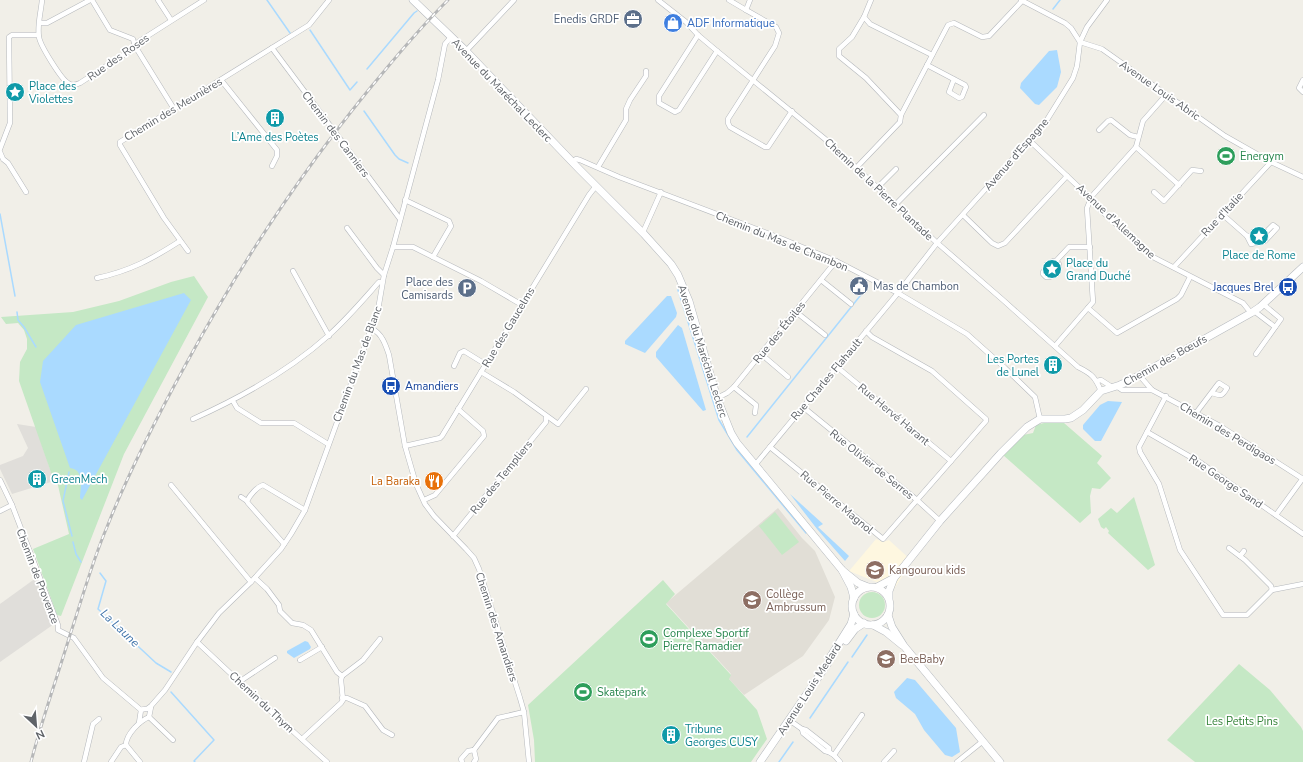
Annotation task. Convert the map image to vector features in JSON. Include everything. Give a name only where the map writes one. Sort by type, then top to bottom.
[{"type":"main road","name":"Avenue du Maréchal Leclerc","points":[[413,0],[661,251],[678,275],[698,331],[717,398],[731,433],[737,443],[842,570],[858,583],[868,586]]},
{"type":"main road","name":"Chemin des Bœufs","points":[[1101,390],[1114,387],[1131,380],[1253,312],[1303,267]]},
{"type":"main road","points":[[873,625],[883,621],[888,615],[891,605],[889,591],[894,578],[940,521],[1001,453],[1027,427],[1040,418],[1071,418],[1083,410],[1101,390]]},
{"type":"main road","name":"Avenue du Maréchal Leclerc","points":[[842,570],[851,587],[854,598]]},
{"type":"main road","points":[[877,587],[894,578]]},
{"type":"main road","points":[[889,598],[885,592],[877,587],[868,586],[861,590],[854,598],[852,604],[854,614],[859,620],[886,632],[904,646]]},
{"type":"main road","name":"Avenue Louis Medard","points":[[760,762],[828,663],[851,624],[854,614]]},
{"type":"main road","points":[[888,615],[892,627],[904,646],[1000,762]]},
{"type":"main road","name":"Avenue Louis Medard","points":[[764,762],[830,668],[854,629],[864,623]]},
{"type":"street","points":[[26,192],[8,163],[3,159],[0,151],[10,123],[9,37],[12,35],[38,35],[42,0]]},
{"type":"street","points":[[40,23],[48,23],[91,0],[110,30],[133,40],[135,46],[174,109]]},
{"type":"street","points":[[158,0],[171,20]]},
{"type":"street","name":"Rue des Roses","points":[[38,35],[40,44],[62,77],[72,85],[80,83],[131,50],[138,42],[204,0]]},
{"type":"street","name":"Chemin des Meunières","points":[[188,251],[164,218],[120,145],[120,142],[309,25],[329,0]]},
{"type":"street","points":[[466,52],[514,0]]},
{"type":"street","name":"Chemin de la Pierre Plantade","points":[[658,0],[686,22],[698,35],[717,51],[826,138],[937,243],[1078,367],[1086,371],[1097,381],[1101,390]]},
{"type":"street","points":[[729,0],[776,27],[779,32],[775,46],[756,78],[753,80],[728,119],[728,124],[730,127],[765,147],[768,147],[792,111]]},
{"type":"street","points":[[746,10],[750,0]]},
{"type":"street","points":[[871,0],[864,17],[852,37],[839,49],[839,56],[866,78],[901,115]]},
{"type":"street","points":[[857,167],[900,122],[901,115],[948,25],[954,23],[982,37],[989,36],[1022,0],[1065,23],[1071,28],[1080,42]]},
{"type":"street","name":"Avenue d'Espagne","points":[[898,293],[937,243],[1045,123],[1073,78],[1077,66],[1080,42],[1087,27],[1107,0]]},
{"type":"street","points":[[864,17],[870,24],[932,55]]},
{"type":"street","points":[[698,35],[659,96],[659,103],[675,112],[679,110],[717,51]]},
{"type":"street","name":"Chemin du Mas de Blanc","points":[[146,713],[165,690],[219,612],[271,561],[284,544],[305,510],[378,310],[382,282],[393,247],[438,80],[445,44],[451,37]]},
{"type":"street","name":"Avenue Louis Abric","points":[[1080,42],[1102,49],[1225,136],[1303,178]]},
{"type":"street","name":"Chemin des Canniers","points":[[272,48],[400,219]]},
{"type":"street","points":[[927,65],[954,79]]},
{"type":"street","points":[[598,167],[626,120],[626,108],[646,76],[646,71]]},
{"type":"street","points":[[221,80],[277,150],[277,156],[272,166]]},
{"type":"street","points":[[1303,80],[1299,88],[1303,92]]},
{"type":"street","points":[[1055,346],[1093,302],[1087,208],[1092,196],[1136,147],[1143,121],[1166,95]]},
{"type":"street","points":[[896,204],[984,115]]},
{"type":"street","points":[[1099,130],[1111,120],[1130,136],[1138,137]]},
{"type":"street","name":"Avenue d'Allemagne","points":[[1030,141],[1151,256],[1242,303],[1275,327]]},
{"type":"street","points":[[1136,147],[1179,184]]},
{"type":"street","name":"Chemin du Mas de Chambon","points":[[572,162],[574,160],[580,160],[619,177],[780,238],[836,262],[898,293],[967,334],[1035,397],[1040,418]]},
{"type":"street","name":"Rue d'Italie","points":[[1174,267],[1271,162]]},
{"type":"street","points":[[878,187],[896,168]]},
{"type":"street","points":[[1154,192],[1164,201],[1192,170],[1201,171]]},
{"type":"street","points":[[963,215],[992,243],[998,246],[1005,243],[1067,176]]},
{"type":"street","name":"Rue des Gaucelms","points":[[405,446],[440,438],[442,436],[589,195],[596,186]]},
{"type":"street","points":[[642,232],[660,192]]},
{"type":"street","points":[[405,200],[450,221],[451,226],[433,257]]},
{"type":"street","points":[[1222,214],[1247,236],[1252,244],[1265,241],[1277,228],[1273,225],[1264,234],[1247,236]]},
{"type":"street","points":[[347,228],[384,275]]},
{"type":"street","points":[[97,278],[129,269],[160,254],[180,241]]},
{"type":"street","points":[[393,247],[413,247],[481,281],[522,305]]},
{"type":"street","points":[[1056,261],[1069,247],[1090,247]]},
{"type":"street","name":"Rue des Étoiles","points":[[717,398],[727,393],[734,387],[836,262]]},
{"type":"street","points":[[293,271],[329,336]]},
{"type":"street","points":[[1088,308],[1117,333],[1177,299],[1181,295],[1190,276]]},
{"type":"street","points":[[821,280],[851,304]]},
{"type":"street","points":[[194,419],[233,401],[275,376],[329,336],[379,282],[382,282]]},
{"type":"street","name":"Rue Charles Flahault","points":[[755,465],[898,293]]},
{"type":"street","points":[[1256,354],[1281,318],[1263,304]]},
{"type":"street","points":[[796,312],[825,335]]},
{"type":"street","name":"Chemin des Amandiers","points":[[372,329],[375,330],[384,342],[389,355],[405,446],[416,484],[434,516],[474,558],[484,581],[524,712],[528,762]]},
{"type":"street","points":[[866,331],[872,337],[932,371],[986,419],[986,421],[917,500]]},
{"type":"street","points":[[454,366],[460,353],[464,351],[485,364]]},
{"type":"street","points":[[761,354],[788,376]]},
{"type":"street","name":"Rue Hervé Harant","points":[[837,366],[951,461]]},
{"type":"street","points":[[480,372],[514,392],[546,417],[558,424],[586,388]]},
{"type":"street","name":"Chemin des Perdigaos","points":[[1139,375],[1152,390]]},
{"type":"street","name":"Chemin de la Pierre Plantade","points":[[1097,381],[1100,380],[1114,387]]},
{"type":"street","points":[[1131,380],[1134,389]]},
{"type":"street","points":[[734,387],[756,405],[755,413]]},
{"type":"street","name":"Chemin des Perdigaos","points":[[1114,387],[1122,390],[1152,390],[1166,396],[1249,444],[1303,479]]},
{"type":"street","points":[[1196,413],[1212,393]]},
{"type":"street","points":[[1166,396],[1139,447],[1140,452],[1160,484],[1180,550],[1222,615],[1246,615],[1272,590],[1303,584]]},
{"type":"street","points":[[233,401],[237,408],[261,423],[294,423],[328,444]]},
{"type":"street","name":"Rue Olivier de Serres","points":[[803,407],[917,500],[940,521]]},
{"type":"street","points":[[424,500],[435,495],[484,436],[483,431],[458,409]]},
{"type":"street","name":"Rue des Templiers","points":[[453,536],[546,422],[546,417]]},
{"type":"street","name":"Rue George Sand","points":[[1146,432],[1201,462],[1303,534]]},
{"type":"street","name":"Rue Pierre Magnol","points":[[770,447],[882,539],[885,538],[917,500]]},
{"type":"street","points":[[1276,515],[1303,479]]},
{"type":"street","name":"Chemin de Provence","points":[[0,480],[12,505],[58,625],[58,630],[74,638],[102,678],[146,713],[173,740]]},
{"type":"street","points":[[171,485],[253,580],[267,589],[279,605],[280,611],[292,623],[311,630],[337,672],[342,676]]},
{"type":"street","points":[[247,501],[259,486],[263,485],[305,510]]},
{"type":"street","points":[[241,497],[247,501],[284,544]]},
{"type":"street","points":[[0,511],[12,505]]},
{"type":"street","points":[[1229,548],[1240,556],[1271,586],[1272,590]]},
{"type":"street","points":[[1240,556],[1244,551]]},
{"type":"street","points":[[302,739],[341,703],[342,676],[362,660],[380,639]]},
{"type":"street","name":"Chemin du Thym","points":[[197,642],[327,762]]},
{"type":"street","points":[[300,660],[322,647]]},
{"type":"street","points":[[240,682],[275,658]]},
{"type":"street","points":[[342,698],[347,698],[365,706],[383,730],[392,734]]},
{"type":"street","points":[[474,762],[476,759],[474,750],[498,718],[524,712]]},
{"type":"street","points":[[140,762],[126,745],[127,739],[146,713]]},
{"type":"street","points":[[832,762],[862,715]]},
{"type":"street","points":[[84,762],[93,724],[99,719]]},
{"type":"street","points":[[792,722],[802,729],[803,733],[825,751],[835,756],[840,762]]},
{"type":"street","points":[[957,762],[983,741]]},
{"type":"street","points":[[111,762],[121,747],[126,745]]},
{"type":"street","points":[[462,762],[461,759],[468,750],[474,750]]},
{"type":"street","points":[[884,762],[894,751]]},
{"type":"shaded area","points":[[17,424],[36,427],[54,481],[12,494],[0,469],[0,465],[23,456],[28,448]]},
{"type":"shaded area","name":"Collège Ambrussum","points":[[778,508],[802,538],[815,551],[835,597],[829,620],[803,656],[744,695],[728,678],[731,674],[666,603]]},
{"type":"shaded area","points":[[876,539],[883,542],[889,540],[912,561],[894,589],[849,571]]},
{"type":"shaded area","points":[[36,578],[54,624],[0,662],[0,604]]},
{"type":"green space","points":[[194,276],[208,297],[124,454],[61,616],[57,615],[33,549],[69,534],[57,481],[54,481],[19,381],[20,362],[27,349],[27,339],[24,330],[18,323],[6,324],[1,317],[73,312],[119,301],[171,282]]},
{"type":"green space","points":[[1048,422],[1064,423],[1102,456],[1097,463],[1111,478],[1100,489],[1092,488],[1090,496],[1091,513],[1080,523],[1003,455],[1023,435],[1033,433],[1036,425]]},
{"type":"green space","points":[[1134,497],[1155,565],[1148,570],[1108,533],[1109,531],[1106,527],[1104,529],[1101,527],[1098,519],[1111,508],[1117,513]]},
{"type":"green space","points":[[775,512],[799,542],[782,555],[759,526]]},
{"type":"green space","name":"Complexe Sportif Pierre Ramadier","points":[[663,580],[675,594],[666,604],[731,675],[729,679],[757,710],[767,739],[751,762],[535,762],[534,740],[528,705]]},
{"type":"green space","points":[[872,592],[881,596],[885,605],[881,614],[872,618],[863,614],[859,605],[863,596]]},
{"type":"green space","name":"Les Petits Pins","points":[[1239,664],[1270,690],[1301,727],[1303,731],[1303,762],[1195,762],[1167,740]]},
{"type":"water","points":[[1057,50],[1061,72],[1057,87],[1039,105],[1035,104],[1020,88],[1021,83],[1049,51]]},
{"type":"water","points":[[184,293],[191,300],[82,500],[80,498],[80,475],[74,469],[70,468],[40,382],[43,361],[76,325]]},
{"type":"water","points":[[667,296],[671,296],[677,313],[676,317],[645,353],[625,344],[625,341]]},
{"type":"water","points":[[678,325],[682,328],[706,410],[703,411],[656,357],[656,352]]},
{"type":"water","points":[[1108,401],[1122,402],[1101,441],[1095,441],[1083,429],[1083,425],[1100,405]]},
{"type":"water","points":[[790,494],[823,524],[818,527],[849,556],[845,561],[817,529]]},
{"type":"water","points":[[305,641],[308,642],[311,647],[310,649],[294,658],[287,653],[287,651]]},
{"type":"water","points":[[907,678],[915,680],[956,728],[960,752],[952,757],[945,755],[924,730],[915,714],[896,698],[894,692]]},
{"type":"waterway","points":[[267,0],[290,33]]},
{"type":"waterway","points":[[1053,9],[1060,0]]},
{"type":"waterway","points":[[367,69],[417,11]]},
{"type":"waterway","points":[[310,30],[350,90],[357,82]]},
{"type":"waterway","points":[[364,111],[395,155],[399,159],[408,163]]},
{"type":"waterway","name":"La Laune","points":[[0,214],[15,296]]},
{"type":"waterway","points":[[747,437],[868,286]]},
{"type":"waterway","points":[[678,290],[719,420],[737,450],[806,533]]},
{"type":"waterway","name":"La Laune","points":[[17,312],[18,320],[36,347]]},
{"type":"waterway","name":"La Laune","points":[[69,472],[63,501],[72,536]]},
{"type":"waterway","name":"La Laune","points":[[73,542],[76,554],[81,562]]},
{"type":"waterway","name":"La Laune","points":[[100,573],[106,581],[98,609],[156,663],[171,672]]},
{"type":"waterway","points":[[852,657],[867,635]]},
{"type":"waterway","points":[[810,718],[848,662]]},
{"type":"waterway","name":"La Laune","points":[[171,692],[214,740],[194,761],[195,762]]},
{"type":"waterway","points":[[779,762],[793,742]]},
{"type":"railway","points":[[31,762],[87,581],[102,540],[134,465],[186,364],[230,286],[278,211],[358,103],[416,34],[448,0]]},
{"type":"place","name":"Enedis GRDF","points":[[633,19]]},
{"type":"place","name":"ADF Informatique","points":[[673,23]]},
{"type":"place","name":"Place des Violettes","points":[[15,92]]},
{"type":"place","name":"L’Ame des Poètes","points":[[275,118]]},
{"type":"place","name":"Energym","points":[[1226,156]]},
{"type":"place","name":"Place de Rome","points":[[1259,236]]},
{"type":"place","name":"Place du Grand Duché","points":[[1052,269]]},
{"type":"place","name":"Mas de Chambon","points":[[859,286]]},
{"type":"place","name":"Jacques Brel","points":[[1288,287]]},
{"type":"place","name":"Place des Camisards","points":[[467,288]]},
{"type":"place","name":"Les Portes de Lunel","points":[[1053,365]]},
{"type":"place","name":"Amandiers","points":[[391,386]]},
{"type":"place","name":"GreenMech","points":[[37,479]]},
{"type":"place","name":"La Baraka","points":[[434,481]]},
{"type":"place","name":"Kangourou kids","points":[[875,570]]},
{"type":"place","name":"Collège Ambrussum","points":[[752,600]]},
{"type":"place","name":"Complexe Sportif Pierre Ramadier","points":[[649,639]]},
{"type":"place","name":"BeeBaby","points":[[886,659]]},
{"type":"place","name":"Skatepark","points":[[583,692]]},
{"type":"place","name":"Tribune Georges CUSY","points":[[671,735]]}]
